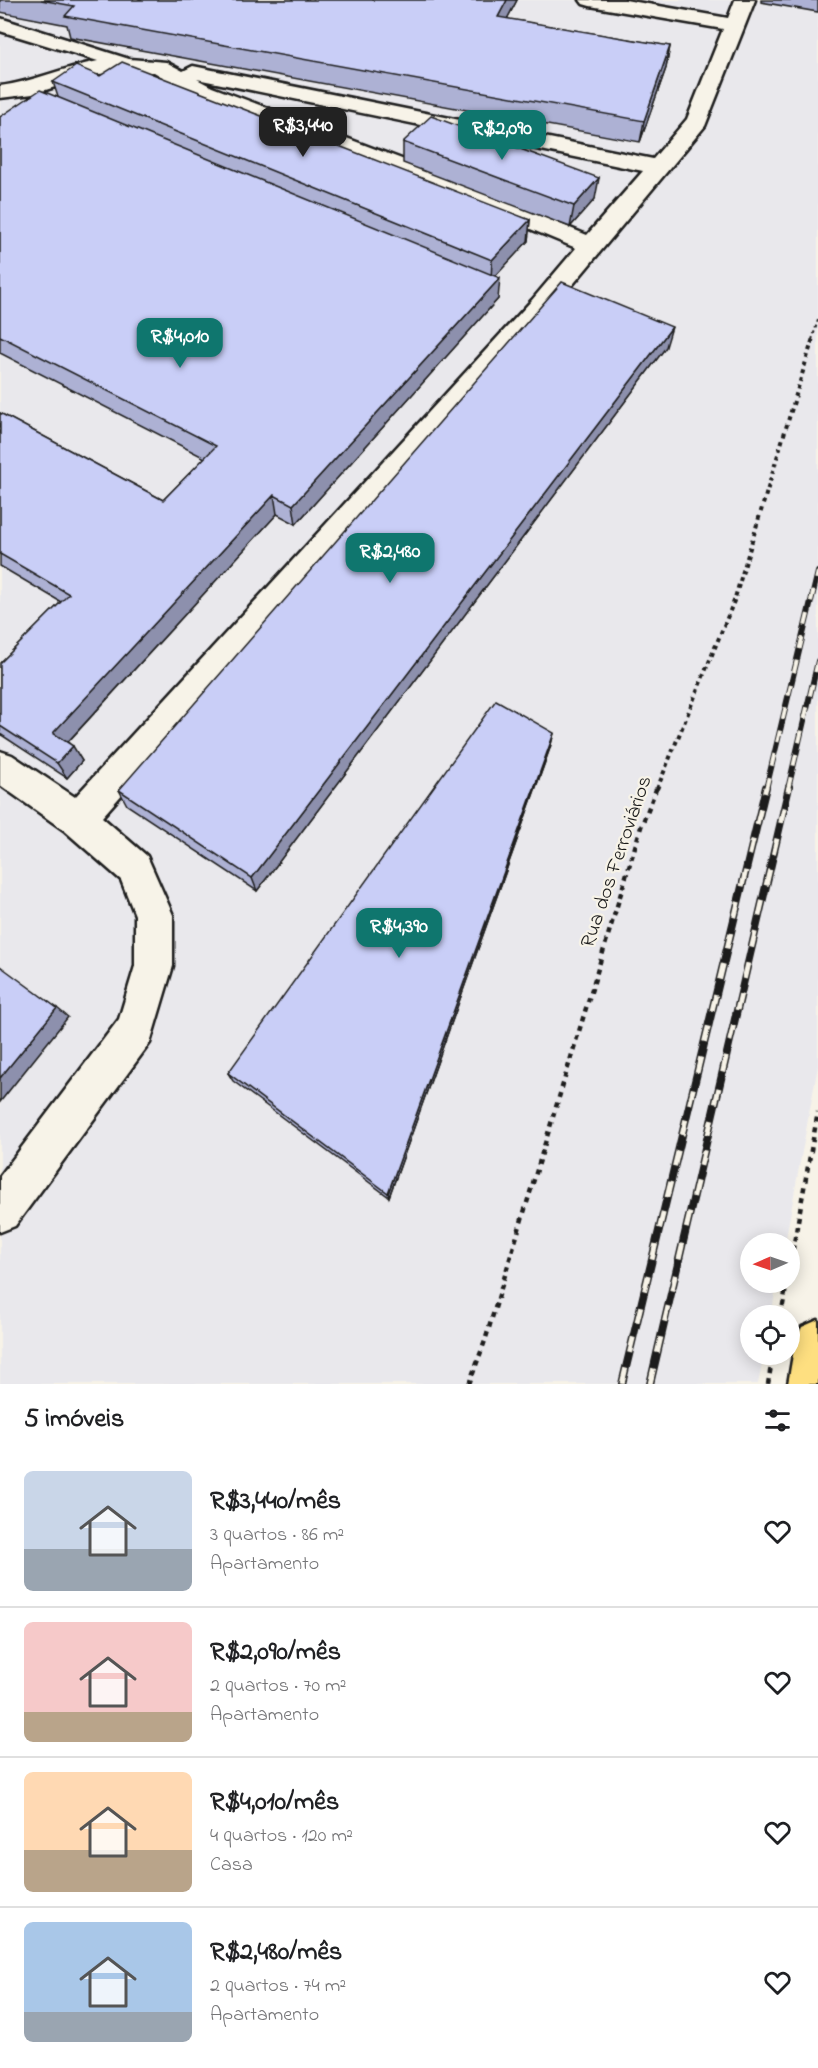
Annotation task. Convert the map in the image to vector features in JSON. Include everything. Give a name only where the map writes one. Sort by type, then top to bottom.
[{"type":"main road","points":[[811,1384],[818,1343]]},
{"type":"lane","points":[[78,819],[541,306],[698,121],[736,7],[590,0]]},
{"type":"lane","points":[[0,24],[128,65]]},
{"type":"lane","points":[[0,92],[26,89],[61,76],[96,68],[128,65],[159,66],[249,82],[658,167]]},
{"type":"lane","points":[[159,66],[204,92],[399,166],[592,246]]},
{"type":"lane","points":[[0,766],[78,819],[135,868],[154,915],[154,966],[136,1029],[0,1211]]},
{"type":"path","name":"Rua dos Ferroviários","points":[[469,1384],[485,1341],[641,827],[730,612],[818,320]]},
{"type":"path","points":[[796,1233],[818,1112]]},
{"type":"path","points":[[768,1384],[771,1365]]},
{"type":"shaded area","points":[[0,0],[818,0],[818,1066],[787,1233],[740,1233],[740,1293],[775,1293],[773,1305],[740,1305],[740,1365],[762,1365],[758,1384],[0,1384]]},
{"type":"building","points":[[41,0],[507,0],[498,17],[670,46],[644,121],[65,16],[74,6]]},
{"type":"building","points":[[122,62],[530,220],[492,260],[53,82],[76,66],[100,76]]},
{"type":"building","points":[[40,90],[500,278],[293,505],[274,495],[53,733],[73,746],[57,763],[0,726],[0,663],[69,594],[0,554],[0,413],[163,500],[216,446],[0,336],[0,117]]},
{"type":"building","points":[[431,116],[599,178],[574,206],[403,142]]},
{"type":"building","points":[[562,282],[672,327],[252,878],[119,790]]},
{"type":"building","points":[[496,700],[554,733],[388,1193],[228,1073]]},
{"type":"building","points":[[0,966],[57,1008],[0,1078]]},
{"type":"railway","points":[[766,789],[818,572]]},
{"type":"railway","points":[[788,789],[818,661]]},
{"type":"railway","points":[[622,1384],[766,787]]},
{"type":"railway","points":[[650,1384],[789,787]]}]
